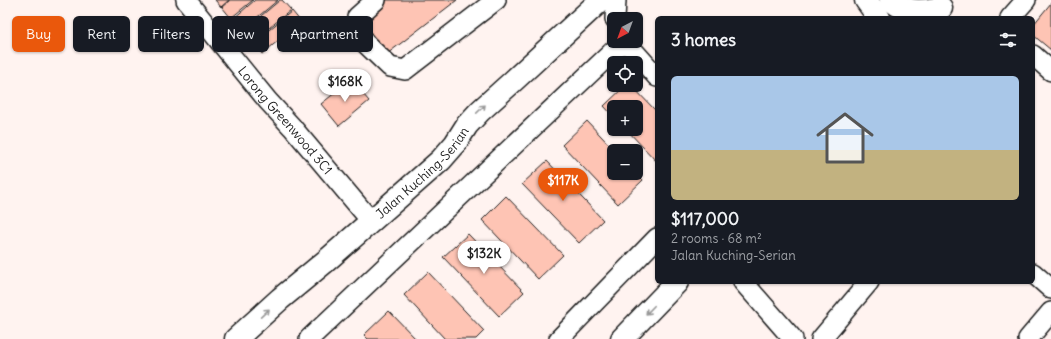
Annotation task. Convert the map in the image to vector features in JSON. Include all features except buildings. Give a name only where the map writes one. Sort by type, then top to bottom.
[{"type":"highway","name":"Jalan Kuching-Serian","points":[[236,339],[280,299],[442,160],[455,144],[467,125],[480,110],[511,83],[585,8],[601,0]]},
{"type":"highway","points":[[866,0],[878,16]]},
{"type":"highway","points":[[891,0],[909,10],[923,12],[941,9]]},
{"type":"highway","points":[[622,339],[675,284]]},
{"type":"street","name":"Lorong Greenwood 3C1","points":[[186,0],[268,101],[292,127],[371,221]]},
{"type":"street","points":[[376,0],[357,17],[356,28],[364,42],[390,67],[405,70],[496,0]]},
{"type":"street","points":[[615,12],[616,0]]},
{"type":"street","points":[[1012,16],[1026,0]]},
{"type":"street","points":[[309,339],[618,48]]},
{"type":"street","points":[[631,48],[655,75]]},
{"type":"street","points":[[1035,57],[1051,71]]},
{"type":"street","points":[[559,339],[655,240]]},
{"type":"street","points":[[1035,275],[1051,289]]},
{"type":"street","points":[[745,284],[793,339]]},
{"type":"street","points":[[821,339],[866,284]]},
{"type":"street","points":[[1028,339],[1051,312]]}]
